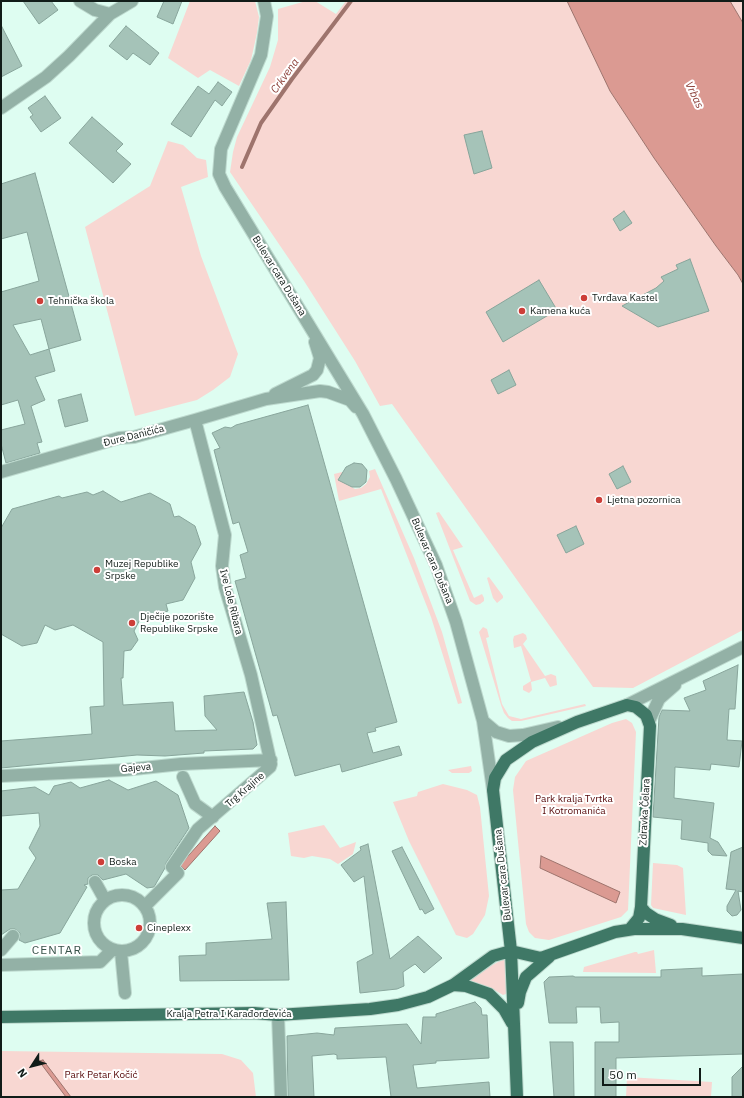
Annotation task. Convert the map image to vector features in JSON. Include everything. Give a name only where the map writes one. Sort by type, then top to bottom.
[{"type":"main road","points":[[493,790],[500,768],[511,755],[532,742],[577,722],[627,705],[641,710],[649,721]]},
{"type":"main road","name":"Zdravka Čelara","points":[[630,929],[639,918],[641,907],[650,726],[649,721]]},
{"type":"main road","name":"Bulevar cara Dušana","points":[[493,790],[511,951],[517,1097]]},
{"type":"main road","points":[[641,907],[646,913],[655,919],[682,929]]},
{"type":"main road","points":[[511,951],[536,958],[553,955],[589,940],[630,929],[682,929],[743,938]]},
{"type":"main road","name":"Kralja Petra I Karađorđevića","points":[[1,1017],[254,1013],[278,1015],[398,1005],[428,997],[453,985],[493,956],[511,951]]},
{"type":"main road","name":"Bulevar cara Dušana","points":[[514,1027],[520,992],[526,977],[553,955]]},
{"type":"main road","points":[[453,985],[466,986],[489,994],[504,1009],[514,1027]]},
{"type":"street","points":[[80,1],[95,10],[110,14]]},
{"type":"street","points":[[1,108],[46,77],[110,14],[132,1]]},
{"type":"street","name":"Bulevar cara Dušana","points":[[264,1],[267,16],[262,55],[221,149],[219,174],[225,187],[363,414],[396,479],[441,577],[456,622],[483,720],[493,790]]},
{"type":"street","name":"Đure Daničića","points":[[266,399],[313,375],[317,370],[320,358],[308,322]]},
{"type":"street","name":"Đure Daničića","points":[[1,472],[119,438],[134,437],[266,399],[320,391],[328,392],[350,400],[363,414]]},
{"type":"street","name":"Ive Lole Ribara","points":[[195,420],[224,530],[222,566],[226,587],[271,760]]},
{"type":"street","points":[[627,705],[743,648]]},
{"type":"street","points":[[649,721],[659,699],[685,676]]},
{"type":"street","points":[[483,720],[496,732],[509,736],[523,735],[577,722]]},
{"type":"street","name":"Gajeva","points":[[1,776],[124,770],[181,764],[271,760]]},
{"type":"street","name":"Trg Krajine","points":[[145,906],[178,873],[172,867],[198,829],[270,767],[271,760]]},
{"type":"street","points":[[183,777],[195,804],[198,829]]},
{"type":"street","points":[[195,804],[213,817]]},
{"type":"street","points":[[95,882],[105,900]]},
{"type":"street","points":[[120,895],[129,896],[138,899],[145,906],[150,923],[144,940],[138,946],[130,950],[116,951],[103,945],[97,938],[94,928],[94,919],[97,910],[105,900],[120,895]]},
{"type":"street","points":[[1,950],[13,936]]},
{"type":"street","points":[[1,965],[100,962],[116,951]]},
{"type":"street","points":[[116,951],[125,993]]},
{"type":"street","points":[[278,1015],[280,1097]]},
{"type":"green space","points":[[190,1],[255,1],[259,17],[257,33],[251,60],[239,86],[210,70],[198,78],[168,58]]},
{"type":"green space","points":[[306,1],[315,1],[336,14],[346,1],[567,1],[610,91],[654,158],[743,284],[743,630],[633,688],[593,687],[392,404],[380,406],[355,361],[304,281],[230,172],[237,137],[270,67],[278,40],[278,9]]},
{"type":"green space","points":[[730,1],[743,1],[743,23]]},
{"type":"green space","points":[[168,141],[183,145],[197,158],[206,160],[208,177],[181,187],[201,256],[238,354],[230,377],[197,400],[135,416],[85,227],[150,186]]},
{"type":"green space","points":[[375,469],[414,558],[442,632],[462,703],[458,704],[431,617],[381,489],[339,501],[334,474],[342,472],[344,482],[355,489],[361,488],[366,484],[370,477],[369,471]]},
{"type":"green space","points":[[439,512],[463,547],[453,550],[474,598],[482,594],[484,598],[484,601],[480,604],[476,605],[470,601],[436,513]]},
{"type":"green space","points":[[489,577],[503,596],[503,598],[497,603],[493,598],[487,578]]},
{"type":"green space","points":[[483,627],[487,629],[489,637],[486,638],[502,704],[509,716],[521,719],[585,704],[586,706],[521,721],[512,721],[508,718],[501,705],[479,632]]},
{"type":"green space","points":[[523,633],[526,635],[527,639],[523,644],[545,676],[551,674],[556,676],[557,685],[550,687],[545,678],[531,682],[532,690],[529,693],[523,690],[523,686],[531,681],[521,646],[514,648],[513,640],[514,636]]},
{"type":"green space","name":"Park kralja Tvrtka I Kotromanića","points":[[626,719],[632,723],[636,732],[628,910],[621,917],[549,940],[535,938],[529,932],[526,924],[513,790],[515,777],[526,761],[612,723]]},
{"type":"green space","points":[[471,766],[472,771],[469,773],[452,773],[448,770]]},
{"type":"green space","points":[[443,784],[467,790],[477,795],[480,807],[489,896],[485,915],[473,934],[467,938],[456,935],[409,841],[393,802],[417,796],[418,792]]},
{"type":"green space","points":[[324,825],[340,848],[356,842],[353,854],[338,864],[330,859],[312,856],[304,858],[291,856],[288,833]]},
{"type":"green space","points":[[653,863],[677,865],[683,868],[686,915],[653,908],[651,905]]},
{"type":"green space","points":[[654,950],[656,973],[583,972],[584,967],[635,952],[638,954]]},
{"type":"green space","points":[[505,958],[507,960],[508,991],[506,994],[503,995],[491,988],[471,982],[470,980],[475,975]]},
{"type":"green space","name":"Park Petar Kočić","points":[[1,1051],[222,1054],[241,1060],[253,1073],[256,1097],[1,1097]]},
{"type":"green space","points":[[627,1077],[712,1082],[711,1097],[626,1097]]},
{"type":"water","name":"Vrbas","points":[[567,1],[730,1],[743,23],[743,284],[654,158],[610,91]]},
{"type":"water","points":[[215,826],[220,831],[185,870],[180,865]]},
{"type":"water","points":[[541,856],[620,892],[616,903],[540,868]]},
{"type":"water","points":[[43,1060],[71,1097],[66,1097],[39,1061]]},
{"type":"building","points":[[23,1],[51,1],[58,10],[39,24]]},
{"type":"building","points":[[164,1],[182,1],[173,24],[157,17]]},
{"type":"building","points":[[1,25],[22,66],[1,77]]},
{"type":"building","points":[[126,26],[159,53],[150,65],[133,53],[127,60],[109,46]]},
{"type":"building","points":[[218,82],[232,92],[222,106],[215,100],[191,137],[171,124],[198,86],[209,94]]},
{"type":"building","points":[[45,96],[61,118],[41,132],[30,117],[33,115],[28,108]]},
{"type":"building","points":[[92,117],[123,144],[116,151],[131,164],[113,183],[69,143]]},
{"type":"building","points":[[482,131],[492,168],[474,174],[464,135]]},
{"type":"building","points":[[35,173],[81,340],[49,349],[55,371],[35,377],[45,400],[31,406],[42,442],[37,443],[40,453],[6,463],[1,444],[1,430],[25,424],[18,400],[1,405],[1,292],[39,281],[27,232],[1,239],[1,184]],"holes":[[[41,319],[49,349],[30,355],[13,325]]]},
{"type":"building","points":[[624,211],[632,223],[620,231],[613,219]]},
{"type":"building","points":[[690,259],[709,311],[658,327],[622,306],[656,288],[664,281],[661,277],[678,269],[676,265]]},
{"type":"building","name":"Kamena kuća","points":[[539,280],[557,310],[503,342],[486,312]]},
{"type":"building","points":[[509,370],[516,385],[498,394],[491,380]]},
{"type":"building","points":[[81,394],[88,421],[65,427],[58,400]]},
{"type":"building","points":[[308,405],[397,722],[375,728],[376,731],[367,733],[373,753],[399,746],[402,755],[342,772],[340,764],[295,776],[277,715],[273,716],[235,581],[246,578],[240,555],[248,552],[239,522],[233,524],[214,450],[220,448],[212,433],[225,427],[231,428],[236,425]]},
{"type":"building","points":[[354,463],[362,464],[367,470],[366,482],[360,487],[352,487],[338,480],[346,467]]},
{"type":"building","points":[[623,466],[631,482],[617,489],[609,474]]},
{"type":"building","name":"Muzej Republike Srpske","points":[[103,491],[121,502],[150,493],[170,504],[174,517],[179,516],[195,526],[201,544],[191,562],[195,578],[183,600],[166,604],[168,611],[152,616],[144,612],[134,631],[138,640],[131,650],[124,651],[123,678],[121,678],[123,705],[173,702],[175,731],[217,730],[205,716],[204,696],[244,692],[253,722],[257,745],[253,749],[204,751],[204,753],[165,756],[137,755],[1,768],[1,741],[92,734],[90,707],[104,706],[103,642],[73,625],[55,630],[45,625],[37,643],[22,646],[1,634],[1,528],[12,509],[59,496],[62,498],[87,492],[93,495]]},
{"type":"building","points":[[576,526],[584,544],[566,553],[557,535]]},
{"type":"building","points":[[738,665],[735,709],[729,709],[727,740],[742,741],[739,767],[711,764],[710,770],[675,767],[674,798],[714,803],[710,838],[718,842],[727,856],[712,855],[708,851],[708,843],[681,839],[682,820],[653,817],[659,717],[662,710],[690,711],[684,698],[706,690],[703,681]]},
{"type":"building","name":"Boska","points":[[109,780],[128,790],[156,781],[178,795],[189,828],[166,863],[165,868],[154,887],[147,888],[126,874],[103,880],[98,875],[92,875],[88,878],[88,884],[84,885],[87,887],[60,933],[25,943],[19,940],[20,933],[15,929],[10,929],[1,935],[1,890],[18,889],[36,858],[29,848],[40,826],[39,813],[1,816],[1,791],[35,787],[49,795],[54,786],[71,782],[80,788]]},
{"type":"building","points":[[368,844],[390,959],[418,936],[442,958],[424,973],[415,964],[403,972],[404,986],[397,989],[360,993],[357,962],[373,954],[364,876],[354,882],[341,865],[361,850],[360,847]]},
{"type":"building","points":[[402,847],[434,909],[425,914],[422,909],[420,910],[392,851]]},
{"type":"building","points":[[743,847],[743,892],[738,891],[741,910],[737,915],[732,916],[727,911],[727,906],[736,890],[726,889],[731,852]]},
{"type":"building","points":[[286,902],[289,980],[180,981],[179,956],[206,955],[206,943],[272,939],[267,903]]},
{"type":"building","points":[[702,968],[702,976],[743,974],[743,1054],[616,1058],[616,1097],[595,1097],[595,1042],[619,1042],[619,1022],[601,1023],[600,1007],[576,1007],[577,1023],[549,1023],[544,982],[549,977],[661,977],[661,970]]},
{"type":"building","points":[[475,1002],[481,1008],[482,1015],[487,1015],[489,1058],[436,1061],[436,1063],[413,1065],[417,1088],[489,1082],[490,1097],[391,1097],[386,1057],[337,1059],[337,1055],[334,1054],[312,1056],[314,1097],[288,1097],[287,1036],[317,1033],[334,1035],[335,1028],[407,1024],[421,1044],[423,1017],[436,1017],[436,1014]]},
{"type":"building","points":[[550,1042],[573,1042],[574,1097],[554,1097]]},
{"type":"building","points":[[743,1066],[743,1097],[732,1097],[732,1077]]},
{"type":"waterway","name":"Crkvena","points":[[242,167],[261,123],[351,1]]},
{"type":"place","name":"Tvrđava Kastel","points":[[584,298]]},
{"type":"place","name":"Tehnička škola","points":[[40,301]]},
{"type":"place","name":"Kamena kuća","points":[[522,311]]},
{"type":"place","name":"Ljetna pozornica","points":[[599,500]]},
{"type":"place","name":"Muzej Republike Srpske","points":[[97,570]]},
{"type":"place","name":"Dječije pozorište Republike Srpske","points":[[132,623]]},
{"type":"place","name":"Boska","points":[[101,862]]},
{"type":"place","name":"Cineplexx","points":[[139,928]]},
{"type":"district","name":"CENTAR","points":[[57,951]]}]
